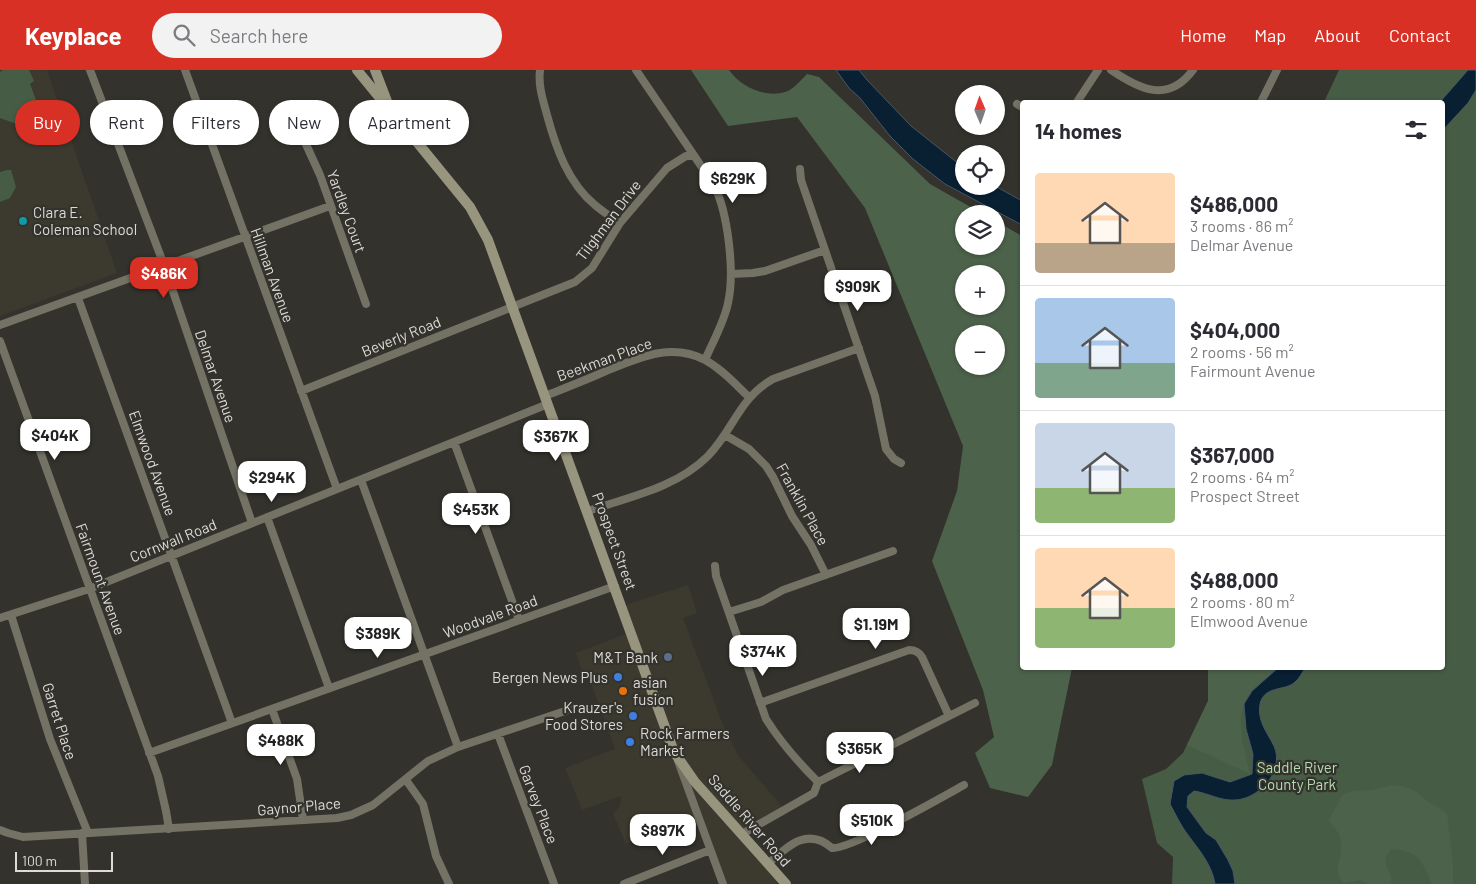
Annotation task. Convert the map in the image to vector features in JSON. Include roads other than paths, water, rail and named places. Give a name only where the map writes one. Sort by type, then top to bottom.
[{"type":"main road","points":[[357,70],[382,100]]},
{"type":"main road","name":"Prospect Street","points":[[375,70],[387,100]]},
{"type":"main road","name":"Prospect Street","points":[[419,145],[470,208],[488,240],[674,752]]},
{"type":"main road","name":"Saddle River Road","points":[[674,752],[695,782],[786,884]]},
{"type":"street","name":"Delmar Avenue","points":[[90,70],[164,265],[252,523]]},
{"type":"street","name":"Hillman Avenue","points":[[185,70],[337,489]]},
{"type":"street","points":[[540,70],[540,89],[554,142],[562,160],[585,196],[594,205],[620,223]]},
{"type":"street","points":[[636,70],[718,194],[728,243],[731,274],[725,315],[705,360]]},
{"type":"street","points":[[1078,100],[1098,70]]},
{"type":"street","points":[[1111,70],[1137,86],[1161,90],[1176,85],[1193,70]]},
{"type":"street","points":[[1262,100],[1277,70]]},
{"type":"street","name":"Yardley Court","points":[[306,145],[320,175],[366,304]]},
{"type":"street","name":"Tilghman Drive","points":[[512,306],[566,286],[584,275],[592,268],[620,223],[648,188],[667,168],[686,156],[694,156]]},
{"type":"street","points":[[800,169],[801,180],[875,396],[886,449],[894,459],[901,463]]},
{"type":"street","points":[[0,325],[330,206]]},
{"type":"street","points":[[731,274],[765,271],[825,250]]},
{"type":"street","name":"Elmwood Avenue","points":[[78,298],[232,723]]},
{"type":"street","name":"Beverly Road","points":[[301,391],[512,306]]},
{"type":"street","name":"Fairmount Avenue","points":[[0,341],[163,793],[169,829]]},
{"type":"street","points":[[588,511],[674,480],[696,466],[707,456],[725,435],[749,397],[760,387],[773,379],[858,348]]},
{"type":"street","name":"Beekman Place","points":[[547,400],[644,356],[655,353],[679,352],[705,360],[725,374],[749,397]]},
{"type":"street","name":"Cornwall Road","points":[[0,618],[89,588],[171,556],[454,442],[547,400]]},
{"type":"street","name":"Franklin Place","points":[[725,435],[750,449],[766,466],[826,575]]},
{"type":"street","points":[[454,442],[519,620]]},
{"type":"street","points":[[361,480],[458,748]]},
{"type":"street","points":[[267,517],[329,688]]},
{"type":"street","points":[[729,612],[761,602],[783,590],[893,551]]},
{"type":"street","points":[[715,566],[716,576],[760,703],[774,731],[798,762],[818,782]]},
{"type":"street","name":"Woodvale Road","points":[[149,753],[615,586]]},
{"type":"street","name":"Garret Place","points":[[11,615],[50,739],[85,833],[85,881]]},
{"type":"street","points":[[760,703],[913,650],[922,657],[949,716]]},
{"type":"street","points":[[742,834],[814,793],[818,782],[975,703]]},
{"type":"street","name":"Gaynor Place","points":[[0,830],[8,834],[24,836],[337,818],[362,811],[382,800],[428,761],[458,748],[574,708]]},
{"type":"street","points":[[272,709],[297,779],[303,820]]},
{"type":"street","name":"Garvey Place","points":[[498,734],[554,884]]},
{"type":"street","name":"Prospect Street","points":[[674,752],[722,884]]},
{"type":"street","points":[[406,780],[418,794],[423,804],[436,856],[449,884]]},
{"type":"street","points":[[768,864],[789,845],[806,839],[823,841],[832,848],[844,846],[913,813],[964,785]]},
{"type":"street","points":[[624,884],[710,850]]},
{"type":"water","points":[[836,70],[859,70],[911,126],[955,161],[955,189],[945,184],[913,159],[890,136],[860,98],[849,88]]},
{"type":"water","points":[[1468,70],[1476,70],[1476,90],[1468,103],[1445,128],[1445,100],[1442,100]]},
{"type":"water","points":[[1005,192],[1020,200],[1020,224],[1005,216],[1005,205],[984,205],[966,195],[1005,195]]},
{"type":"water","points":[[1276,670],[1304,670],[1294,683],[1265,694],[1260,704],[1261,721],[1274,746],[1276,755],[1276,765],[1268,782],[1253,795],[1235,800],[1194,791],[1188,796],[1187,807],[1206,833],[1216,840],[1233,871],[1235,884],[1215,884],[1208,864],[1183,828],[1170,804],[1174,781],[1184,775],[1202,773],[1230,782],[1252,774],[1253,754],[1246,729],[1244,704],[1252,691]]},
{"type":"place","name":"Clara E. Coleman School","points":[[23,221]]},
{"type":"place","name":"M&T Bank","points":[[668,657]]},
{"type":"place","name":"Bergen News Plus","points":[[618,677]]},
{"type":"place","name":"asian fusion","points":[[623,691]]},
{"type":"place","name":"Krauzer's Food Stores","points":[[633,716]]},
{"type":"place","name":"Rock Farmers Market","points":[[630,742]]},
{"type":"park label","name":"Saddle River County Park","points":[[1297,776]]}]
